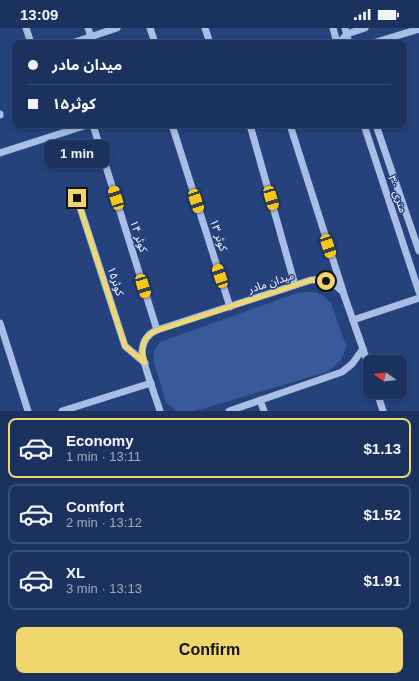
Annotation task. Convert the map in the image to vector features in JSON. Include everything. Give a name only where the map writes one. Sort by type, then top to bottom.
[{"type":"street","points":[[26,28],[30,40]]},
{"type":"street","points":[[88,28],[92,40],[117,28]]},
{"type":"street","points":[[150,28],[154,40]]},
{"type":"street","points":[[205,28],[209,40]]},
{"type":"street","points":[[332,28],[337,40]]},
{"type":"street","points":[[340,40],[346,31],[365,28]]},
{"type":"street","points":[[383,40],[419,29]]},
{"type":"street","points":[[0,153],[78,128]]},
{"type":"street","name":"کوثر ۱۴","points":[[94,128],[157,330]]},
{"type":"street","name":"کوثر ۱۳","points":[[173,128],[230,307]]},
{"type":"street","points":[[251,128],[295,286]]},
{"type":"street","points":[[291,128],[343,292],[365,355]]},
{"type":"street","name":"۳۰ متری","points":[[365,128],[419,292]]},
{"type":"street","name":"۳۰ متری","points":[[377,128],[419,251]]},
{"type":"street","name":"کوثر۱۵","points":[[77,198],[125,346],[145,363]]},
{"type":"street","name":"میدان مادر","points":[[160,411],[142,352],[144,341],[149,334],[157,330],[311,280],[331,282],[343,292]]},
{"type":"street","points":[[353,320],[419,298]]},
{"type":"street","points":[[0,323],[28,411]]},
{"type":"street","points":[[229,411],[342,372],[352,364],[363,349]]},
{"type":"street","points":[[62,411],[151,383]]},
{"type":"street","points":[[379,399],[383,411]]},
{"type":"street","points":[[260,400],[264,411]]},
{"type":"shaded area","points":[[315,292],[324,296],[331,303],[346,346],[340,361],[334,367],[327,372],[195,411],[176,411],[166,402],[154,363],[154,351],[160,342],[297,293]]},
{"type":"route","points":[[77,198],[125,346],[145,363],[142,352],[143,344],[146,337],[153,332],[311,280],[326,281]]}]
